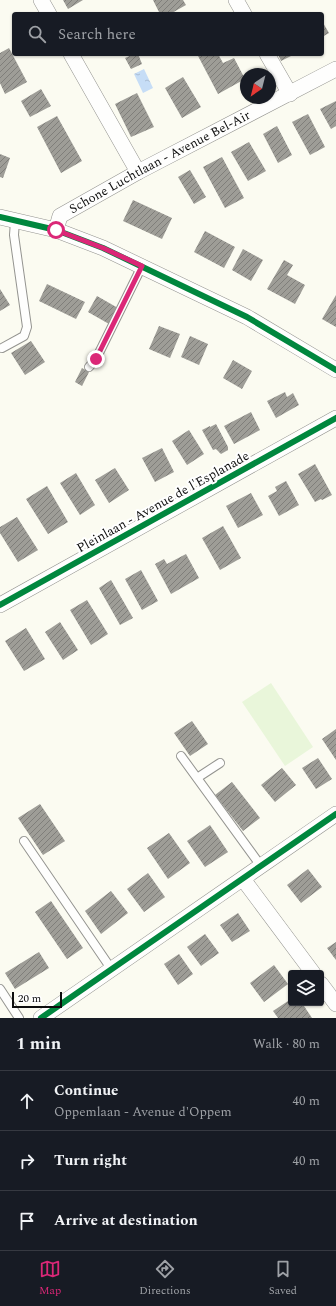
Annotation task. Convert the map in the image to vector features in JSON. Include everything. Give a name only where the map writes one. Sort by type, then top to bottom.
[{"type":"street","points":[[41,0],[48,12]]},
{"type":"street","points":[[236,0],[243,12]]},
{"type":"street","points":[[72,56],[138,172]]},
{"type":"street","points":[[268,56],[290,94]]},
{"type":"street","name":"Schone Luchtlaan - Avenue Bel-Air","points":[[56,230],[60,216],[138,172],[336,69]]},
{"type":"street","points":[[0,217],[56,230],[103,248],[247,317],[336,370]]},
{"type":"street","name":"Pleinlaan - Avenue de l'Esplanade","points":[[0,605],[336,418]]},
{"type":"street","points":[[42,1018],[336,814]]},
{"type":"street","points":[[243,879],[311,970]]},
{"type":"street","points":[[324,988],[336,1004]]},
{"type":"lane","points":[[2,348],[24,336],[27,327],[14,235],[15,221]]},
{"type":"lane","points":[[89,367],[96,359],[142,266]]},
{"type":"lane","points":[[181,756],[260,866]]},
{"type":"lane","points":[[197,778],[220,763]]},
{"type":"lane","points":[[24,841],[112,970]]},
{"type":"lane","points":[[0,988],[19,1018]]},
{"type":"green space","points":[[271,683],[313,747],[285,766],[242,702]]},
{"type":"water","points":[[144,69],[153,88],[143,93],[134,74]]},
{"type":"building","points":[[63,0],[83,0],[68,9]]},
{"type":"building","points":[[153,0],[183,0],[186,5],[174,12],[159,12]]},
{"type":"building","points":[[324,24],[329,33],[324,36]]},
{"type":"building","points":[[9,48],[27,82],[5,94],[0,83],[0,53]]},
{"type":"building","points":[[130,56],[139,56],[142,64],[131,69],[125,58]]},
{"type":"building","points":[[198,56],[219,56],[223,63],[234,58],[240,69],[240,82],[218,94]]},
{"type":"building","points":[[279,56],[291,56],[281,61]]},
{"type":"building","points":[[183,77],[201,107],[182,118],[165,88]]},
{"type":"building","points":[[41,89],[51,106],[30,117],[21,101]]},
{"type":"building","points":[[137,93],[154,127],[131,137],[115,104]]},
{"type":"building","points":[[336,101],[336,126],[331,129],[320,109]]},
{"type":"building","points":[[308,114],[325,147],[310,155],[292,122]]},
{"type":"building","points":[[57,116],[82,161],[61,173],[37,127]]},
{"type":"building","points":[[277,126],[292,155],[278,163],[263,134]]},
{"type":"building","points":[[249,142],[266,171],[248,181],[231,152]]},
{"type":"building","points":[[0,154],[10,158],[3,178],[0,177]]},
{"type":"building","points":[[222,157],[244,198],[225,208],[203,167]]},
{"type":"building","points":[[190,170],[206,197],[194,204],[178,177]]},
{"type":"building","points":[[133,200],[172,218],[162,239],[123,221]]},
{"type":"building","points":[[205,231],[235,247],[224,268],[194,252]]},
{"type":"building","points":[[243,249],[263,260],[251,281],[232,270]]},
{"type":"building","points":[[284,260],[293,265],[287,275],[305,285],[295,304],[267,289]]},
{"type":"building","points":[[47,284],[85,302],[76,319],[39,301]]},
{"type":"building","points":[[0,289],[10,305],[0,311]]},
{"type":"building","points":[[336,295],[336,327],[322,319]]},
{"type":"building","points":[[97,296],[118,308],[109,324],[88,312]]},
{"type":"building","points":[[159,326],[180,334],[170,358],[149,349]]},
{"type":"building","points":[[190,336],[208,344],[199,365],[181,357]]},
{"type":"building","points":[[31,341],[45,362],[25,375],[11,353]]},
{"type":"building","points":[[233,360],[252,371],[242,389],[223,378]]},
{"type":"building","points":[[82,368],[89,372],[82,386],[75,382]]},
{"type":"building","points":[[285,392],[287,397],[293,393],[299,405],[276,418],[267,401]]},
{"type":"building","points":[[251,412],[260,430],[234,444],[224,426]]},
{"type":"building","points":[[216,424],[228,447],[228,450],[221,454],[216,449],[213,450],[202,430]]},
{"type":"building","points":[[189,430],[204,454],[187,465],[172,441]]},
{"type":"building","points":[[162,448],[174,472],[155,482],[142,458]]},
{"type":"building","points":[[315,464],[332,495],[315,502],[298,474]]},
{"type":"building","points":[[115,468],[129,490],[109,503],[95,480]]},
{"type":"building","points":[[76,473],[95,505],[80,515],[60,483]]},
{"type":"building","points":[[286,481],[299,505],[279,516],[268,496],[277,491],[275,487]]},
{"type":"building","points":[[47,486],[68,522],[48,534],[26,499]]},
{"type":"building","points":[[251,493],[263,515],[238,528],[226,506]]},
{"type":"building","points":[[17,517],[38,550],[18,562],[0,533],[0,527]]},
{"type":"building","points":[[223,526],[241,558],[220,570],[202,538]]},
{"type":"building","points":[[186,554],[199,578],[171,594],[155,564],[164,559],[167,564]]},
{"type":"building","points":[[141,570],[158,601],[142,610],[125,579]]},
{"type":"building","points":[[111,580],[133,618],[120,625],[99,588]]},
{"type":"building","points":[[87,600],[108,634],[91,645],[70,610]]},
{"type":"building","points":[[60,622],[78,650],[63,660],[45,632]]},
{"type":"building","points":[[26,628],[45,659],[24,671],[5,641]]},
{"type":"building","points":[[192,721],[208,744],[190,756],[174,733]]},
{"type":"building","points":[[336,729],[336,760],[322,739]]},
{"type":"building","points":[[318,758],[332,779],[316,789],[302,768]]},
{"type":"building","points":[[282,768],[296,785],[275,802],[261,785]]},
{"type":"building","points":[[232,782],[260,818],[243,831],[215,795]]},
{"type":"building","points":[[40,804],[65,841],[43,855],[18,818]]},
{"type":"building","points":[[210,825],[228,852],[205,867],[187,841]]},
{"type":"building","points":[[169,833],[190,863],[168,879],[147,848]]},
{"type":"building","points":[[308,869],[322,887],[301,903],[287,885]]},
{"type":"building","points":[[148,873],[165,897],[144,912],[127,889]]},
{"type":"building","points":[[111,891],[128,913],[101,934],[85,911]]},
{"type":"building","points":[[51,901],[83,948],[67,959],[35,912]]},
{"type":"building","points":[[238,913],[250,931],[232,942],[220,925]]},
{"type":"building","points":[[205,934],[219,953],[201,966],[187,947]]},
{"type":"building","points":[[336,942],[336,960],[327,948]]},
{"type":"building","points":[[39,952],[49,968],[15,989],[5,973]]},
{"type":"building","points":[[179,954],[193,974],[178,985],[164,964]]},
{"type":"building","points":[[274,965],[288,984],[264,1002],[250,983]]},
{"type":"building","points":[[288,1001],[288,1006],[304,1006],[312,1018],[278,1018],[273,1011]]},
{"type":"cycle path","points":[[0,217],[56,230],[103,248],[247,317],[336,370]]},
{"type":"cycle path","points":[[0,605],[336,418]]},
{"type":"cycle path","points":[[41,1018],[336,814]]},
{"type":"route","points":[[56,230],[103,248],[142,266],[96,359]]}]
